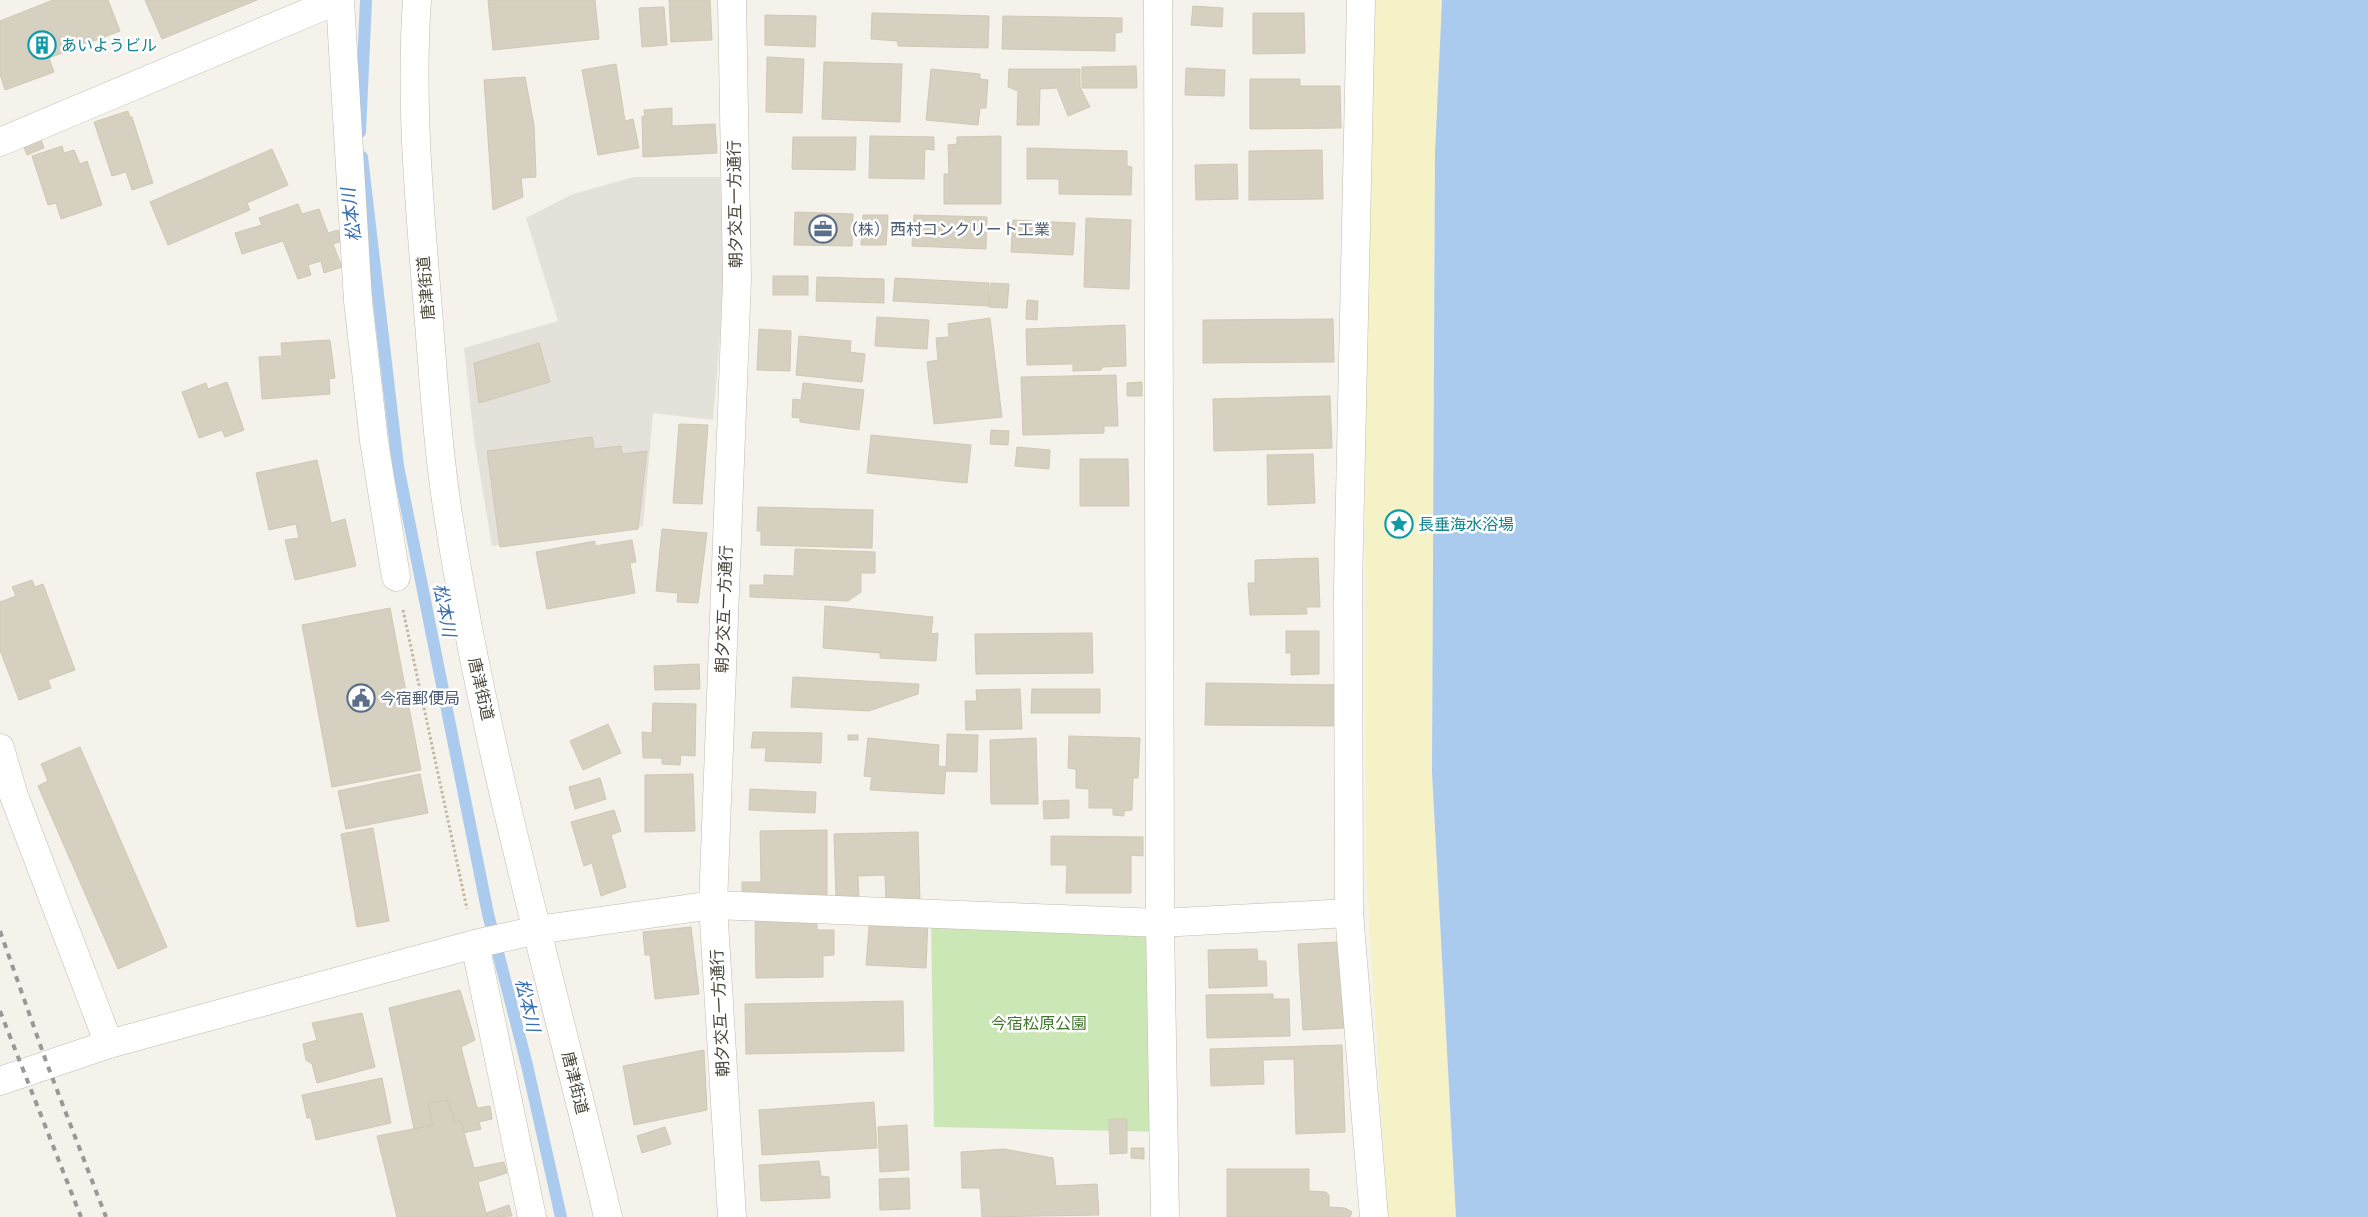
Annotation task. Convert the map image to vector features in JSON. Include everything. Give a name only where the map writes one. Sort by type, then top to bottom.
[{"type":"street","points":[[0,142],[339,0],[358,302],[374,441],[396,577]]},
{"type":"street","name":"唐津街道","points":[[417,0],[414,36],[417,146],[425,270],[448,512],[473,655],[537,930],[608,1217]]},
{"type":"street","name":"朝夕交互一方通行","points":[[732,0],[736,279],[713,905],[732,1217]]},
{"type":"street","points":[[1158,0],[1160,923],[1165,1217]]},
{"type":"street","points":[[1361,0],[1349,577],[1349,913],[1374,1217]]},
{"type":"street","points":[[0,748],[14,796],[109,1044]]},
{"type":"street","points":[[0,1081],[109,1044],[475,944],[537,930],[713,905],[1160,923],[1349,913]]},
{"type":"street","points":[[475,944],[532,1217]]},
{"type":"path","points":[[396,577],[475,944]]},
{"type":"shaded area","points":[[634,177],[720,177],[725,275],[713,420],[653,413],[643,526],[492,546],[474,438],[464,348],[558,321],[526,218],[573,194]]},
{"type":"green space","name":"今宿松原公園","points":[[931,913],[1160,923],[1164,1132],[934,1127]]},
{"type":"sand","name":"長垂海水浴場","points":[[1373,0],[1442,0],[1435,153],[1432,773],[1456,1217],[1388,1217],[1366,872],[1364,276]]},
{"type":"water","points":[[1442,0],[2368,0],[2368,1217],[1456,1217],[1432,773],[1435,153]]},
{"type":"building","name":"あいようビル","points":[[53,0],[108,0],[120,31],[49,58],[54,72],[5,90],[0,74],[0,21]]},
{"type":"building","points":[[145,0],[257,0],[162,39]]},
{"type":"building","points":[[488,0],[595,0],[599,39],[493,50]]},
{"type":"building","points":[[669,0],[710,0],[712,40],[671,42]]},
{"type":"building","points":[[1193,6],[1223,8],[1222,27],[1191,25]]},
{"type":"building","points":[[664,7],[667,45],[642,47],[639,8]]},
{"type":"building","points":[[872,13],[989,16],[988,48],[898,46],[897,41],[871,39]]},
{"type":"building","points":[[1253,13],[1304,13],[1305,53],[1253,54]]},
{"type":"building","points":[[765,15],[816,16],[815,47],[765,45]]},
{"type":"building","points":[[1003,16],[1122,18],[1122,32],[1115,33],[1115,51],[1002,49]]},
{"type":"building","points":[[767,57],[804,59],[802,113],[766,112]]},
{"type":"building","points":[[824,62],[902,64],[900,122],[822,119]]},
{"type":"building","points":[[616,64],[625,121],[633,119],[639,148],[598,155],[582,70]]},
{"type":"building","points":[[1136,66],[1137,88],[1082,88],[1082,67]]},
{"type":"building","points":[[1186,68],[1225,70],[1224,96],[1185,95]]},
{"type":"building","points":[[931,69],[980,74],[980,79],[988,80],[986,108],[980,108],[978,125],[926,120]]},
{"type":"building","points":[[1009,69],[1080,69],[1080,87],[1090,107],[1068,116],[1057,88],[1040,89],[1039,125],[1017,125],[1018,91],[1008,87]]},
{"type":"building","points":[[525,77],[534,125],[536,177],[521,178],[523,197],[493,210],[484,80]]},
{"type":"building","points":[[1250,79],[1300,79],[1300,86],[1340,86],[1341,128],[1250,129]]},
{"type":"building","points":[[672,108],[672,126],[715,124],[717,153],[643,157],[642,116],[645,117],[644,110]]},
{"type":"building","points":[[128,111],[130,117],[132,117],[153,183],[132,190],[126,172],[112,176],[94,122]]},
{"type":"building","points":[[870,136],[934,137],[934,150],[925,149],[924,179],[869,178]]},
{"type":"building","points":[[1001,136],[1001,204],[944,204],[944,174],[949,174],[948,145],[957,144],[957,137]]},
{"type":"building","points":[[40,137],[44,148],[27,155],[23,145]]},
{"type":"building","points":[[793,137],[856,137],[855,170],[792,169]]},
{"type":"building","points":[[62,146],[64,153],[74,150],[80,164],[87,161],[102,205],[61,219],[56,203],[48,205],[32,156]]},
{"type":"building","points":[[1027,148],[1127,151],[1127,166],[1132,167],[1131,195],[1059,194],[1059,179],[1027,179]]},
{"type":"building","points":[[272,149],[288,185],[247,203],[250,210],[168,245],[150,202]]},
{"type":"building","points":[[1322,150],[1323,199],[1249,200],[1249,151]]},
{"type":"building","points":[[1237,164],[1238,199],[1196,200],[1195,165]]},
{"type":"building","points":[[298,204],[302,214],[319,209],[328,233],[338,230],[342,241],[333,244],[342,267],[324,273],[321,261],[308,265],[311,275],[298,279],[283,241],[242,254],[235,233],[262,225],[259,218]]},
{"type":"building","name":"（株）西村コンクリート工業","points":[[795,212],[853,214],[852,246],[794,245]]},
{"type":"building","points":[[863,215],[888,215],[886,245],[861,245]]},
{"type":"building","points":[[914,215],[987,217],[986,249],[912,246]]},
{"type":"building","points":[[1086,218],[1131,220],[1129,289],[1084,287]]},
{"type":"building","points":[[1013,220],[1075,223],[1073,255],[1011,252]]},
{"type":"building","points":[[773,276],[808,276],[808,295],[773,295]]},
{"type":"building","points":[[817,277],[884,279],[884,303],[816,301]]},
{"type":"building","points":[[895,278],[989,283],[989,306],[893,301]]},
{"type":"building","points":[[991,283],[1009,284],[1007,308],[989,307]]},
{"type":"building","points":[[1027,300],[1038,301],[1037,320],[1026,319]]},
{"type":"building","points":[[877,317],[929,320],[927,349],[875,346]]},
{"type":"building","points":[[990,318],[1002,417],[934,424],[927,362],[938,360],[936,338],[949,337],[948,324]]},
{"type":"building","points":[[1333,319],[1334,362],[1203,363],[1203,320]]},
{"type":"building","points":[[1125,325],[1126,366],[1102,367],[1101,370],[1073,371],[1073,364],[1027,365],[1026,329]]},
{"type":"building","points":[[759,329],[791,331],[790,371],[757,370]]},
{"type":"building","points":[[799,336],[851,341],[850,352],[865,354],[862,382],[796,375]]},
{"type":"building","points":[[330,340],[335,378],[329,379],[330,394],[262,399],[259,357],[282,356],[281,343]]},
{"type":"building","points":[[539,343],[550,382],[479,403],[474,363]]},
{"type":"building","points":[[1116,375],[1118,426],[1104,426],[1104,433],[1023,435],[1021,377]]},
{"type":"building","points":[[227,382],[244,430],[225,437],[222,430],[199,438],[182,392],[206,383],[208,389]]},
{"type":"building","points":[[1142,382],[1142,396],[1127,396],[1127,383]]},
{"type":"building","points":[[803,383],[864,390],[859,430],[800,422],[800,418],[792,417],[793,399],[801,400]]},
{"type":"building","points":[[1330,396],[1332,448],[1214,451],[1213,399]]},
{"type":"building","points":[[679,424],[708,425],[702,504],[673,503]]},
{"type":"building","points":[[991,430],[1009,431],[1008,445],[990,444]]},
{"type":"building","points":[[871,435],[971,445],[967,483],[867,473]]},
{"type":"building","points":[[592,437],[594,449],[621,446],[622,454],[647,451],[638,529],[500,547],[487,451]]},
{"type":"building","points":[[1017,447],[1050,450],[1049,469],[1015,466]]},
{"type":"building","points":[[1313,454],[1315,503],[1268,505],[1267,455]]},
{"type":"building","points":[[1080,459],[1128,459],[1129,506],[1080,506]]},
{"type":"building","points":[[317,460],[331,523],[345,519],[356,566],[295,580],[285,540],[299,538],[296,524],[269,530],[256,473]]},
{"type":"building","points":[[758,507],[873,510],[872,548],[761,545],[761,531],[757,531]]},
{"type":"building","points":[[662,529],[707,533],[698,603],[677,602],[678,593],[656,591]]},
{"type":"building","points":[[632,540],[636,562],[630,563],[635,593],[547,609],[536,552],[595,541],[595,546]]},
{"type":"building","points":[[795,549],[875,552],[875,573],[861,573],[861,592],[848,601],[750,597],[750,585],[764,585],[764,575],[794,576]]},
{"type":"building","points":[[1318,558],[1320,607],[1306,607],[1307,614],[1250,615],[1248,583],[1255,583],[1255,560]]},
{"type":"building","points":[[32,580],[35,587],[43,584],[75,670],[48,680],[51,688],[19,700],[0,650],[0,602],[16,596],[12,587]]},
{"type":"building","points":[[825,606],[933,617],[931,634],[938,633],[936,661],[880,658],[880,653],[823,648]]},
{"type":"building","name":"今宿郵便局","points":[[390,608],[421,770],[332,787],[302,625]]},
{"type":"building","points":[[1286,631],[1319,631],[1319,674],[1291,675],[1291,653],[1286,653]]},
{"type":"building","points":[[1092,633],[1093,673],[976,674],[975,634]]},
{"type":"building","points":[[699,664],[700,689],[655,690],[654,666]]},
{"type":"building","points":[[793,677],[919,684],[918,694],[869,711],[791,707]]},
{"type":"building","points":[[1206,683],[1338,685],[1337,726],[1205,725]]},
{"type":"building","points":[[1020,689],[1022,729],[966,730],[965,701],[977,701],[976,690]]},
{"type":"building","points":[[1032,689],[1100,689],[1100,713],[1031,713]]},
{"type":"building","points":[[653,703],[696,704],[695,756],[681,755],[680,765],[662,764],[662,758],[643,758],[642,732],[652,733]]},
{"type":"building","points":[[608,724],[621,753],[583,770],[570,741]]},
{"type":"building","points":[[753,732],[822,733],[821,763],[765,761],[766,748],[751,748]]},
{"type":"building","points":[[947,734],[978,735],[977,772],[946,771]]},
{"type":"building","points":[[848,735],[858,735],[858,740],[848,740]]},
{"type":"building","points":[[1069,736],[1140,738],[1138,778],[1133,778],[1132,810],[1124,811],[1124,816],[1113,815],[1113,808],[1089,808],[1089,789],[1076,788],[1076,769],[1068,768]]},
{"type":"building","points":[[868,738],[939,745],[938,766],[946,767],[944,794],[870,790],[872,777],[864,776]]},
{"type":"building","points":[[1036,738],[1038,804],[991,804],[990,740]]},
{"type":"building","points":[[80,747],[167,947],[118,969],[38,786],[48,781],[41,764]]},
{"type":"building","points":[[420,774],[428,813],[346,829],[338,791]]},
{"type":"building","points":[[693,774],[695,831],[645,832],[645,775]]},
{"type":"building","points":[[600,778],[606,799],[575,809],[569,787]]},
{"type":"building","points":[[750,789],[816,792],[815,813],[749,810]]},
{"type":"building","points":[[1069,800],[1069,818],[1044,819],[1043,801]]},
{"type":"building","points":[[614,810],[621,831],[611,835],[626,887],[601,896],[592,863],[584,866],[571,822]]},
{"type":"building","points":[[373,828],[389,921],[357,927],[341,834]]},
{"type":"building","points":[[827,830],[827,897],[742,898],[742,882],[761,882],[760,831]]},
{"type":"building","points":[[918,832],[920,901],[886,902],[885,875],[858,876],[859,896],[836,897],[834,834]]},
{"type":"building","points":[[1051,836],[1143,837],[1143,856],[1131,855],[1131,893],[1066,893],[1067,865],[1051,865]]},
{"type":"building","points":[[755,915],[817,915],[817,930],[834,930],[834,955],[823,956],[823,977],[756,978]]},
{"type":"building","points":[[870,915],[928,919],[926,968],[866,965]]},
{"type":"building","points":[[691,927],[699,994],[655,999],[650,955],[645,955],[643,932]]},
{"type":"building","points":[[1340,942],[1344,1028],[1303,1030],[1298,944]]},
{"type":"building","points":[[1257,949],[1258,961],[1266,961],[1267,986],[1209,988],[1208,950]]},
{"type":"building","points":[[460,990],[475,1040],[461,1047],[477,1108],[490,1106],[492,1119],[479,1122],[481,1129],[463,1133],[461,1121],[455,1122],[447,1100],[428,1103],[433,1125],[414,1129],[389,1008]]},
{"type":"building","points":[[1273,994],[1273,999],[1289,999],[1290,1036],[1207,1038],[1206,995]]},
{"type":"building","points":[[903,1001],[904,1051],[746,1054],[745,1004]]},
{"type":"building","points":[[362,1013],[375,1067],[317,1083],[312,1064],[306,1060],[303,1044],[317,1040],[312,1023]]},
{"type":"building","points":[[1342,1045],[1345,1132],[1296,1134],[1294,1059],[1263,1060],[1264,1084],[1211,1086],[1210,1049]]},
{"type":"building","points":[[704,1050],[707,1110],[634,1125],[623,1066]]},
{"type":"building","points":[[382,1078],[391,1123],[316,1140],[311,1118],[307,1118],[302,1095]]},
{"type":"building","points":[[447,1100],[455,1122],[461,1121],[474,1168],[504,1162],[507,1173],[478,1182],[487,1217],[397,1217],[377,1136],[433,1125],[428,1103]]},
{"type":"building","points":[[874,1102],[877,1148],[762,1155],[759,1110]]},
{"type":"building","points":[[1109,1119],[1127,1119],[1127,1153],[1110,1154]]},
{"type":"building","points":[[907,1125],[909,1170],[880,1172],[878,1127]]},
{"type":"building","points":[[665,1127],[671,1144],[642,1153],[637,1136]]},
{"type":"building","points":[[1131,1148],[1144,1148],[1144,1159],[1131,1158]]},
{"type":"building","points":[[1004,1149],[1053,1158],[1056,1186],[1097,1184],[1099,1215],[982,1217],[980,1188],[962,1188],[961,1152]]},
{"type":"building","points":[[819,1161],[821,1176],[829,1177],[830,1198],[761,1201],[759,1165]]},
{"type":"building","points":[[1227,1169],[1309,1169],[1309,1191],[1326,1192],[1329,1195],[1329,1207],[1345,1208],[1352,1212],[1350,1217],[1227,1217]]},
{"type":"building","points":[[909,1178],[910,1209],[880,1210],[879,1179]]},
{"type":"building","points":[[509,1205],[512,1216],[488,1217],[486,1213]]},
{"type":"waterway","name":"松本川","points":[[360,132],[366,0]]},
{"type":"waterway","name":"松本川","points":[[362,157],[398,466],[488,914],[527,1065],[561,1217]]},
{"type":"railway","points":[[0,931],[47,1064],[106,1217]]},
{"type":"railway","points":[[0,1011],[81,1217]]},
{"type":"place","name":"あいようビル","points":[[42,45]]},
{"type":"place","name":"（株）西村コンクリート工業","points":[[823,229]]},
{"type":"place","name":"長垂海水浴場","points":[[1399,524]]},
{"type":"place","name":"今宿郵便局","points":[[361,698]]}]
